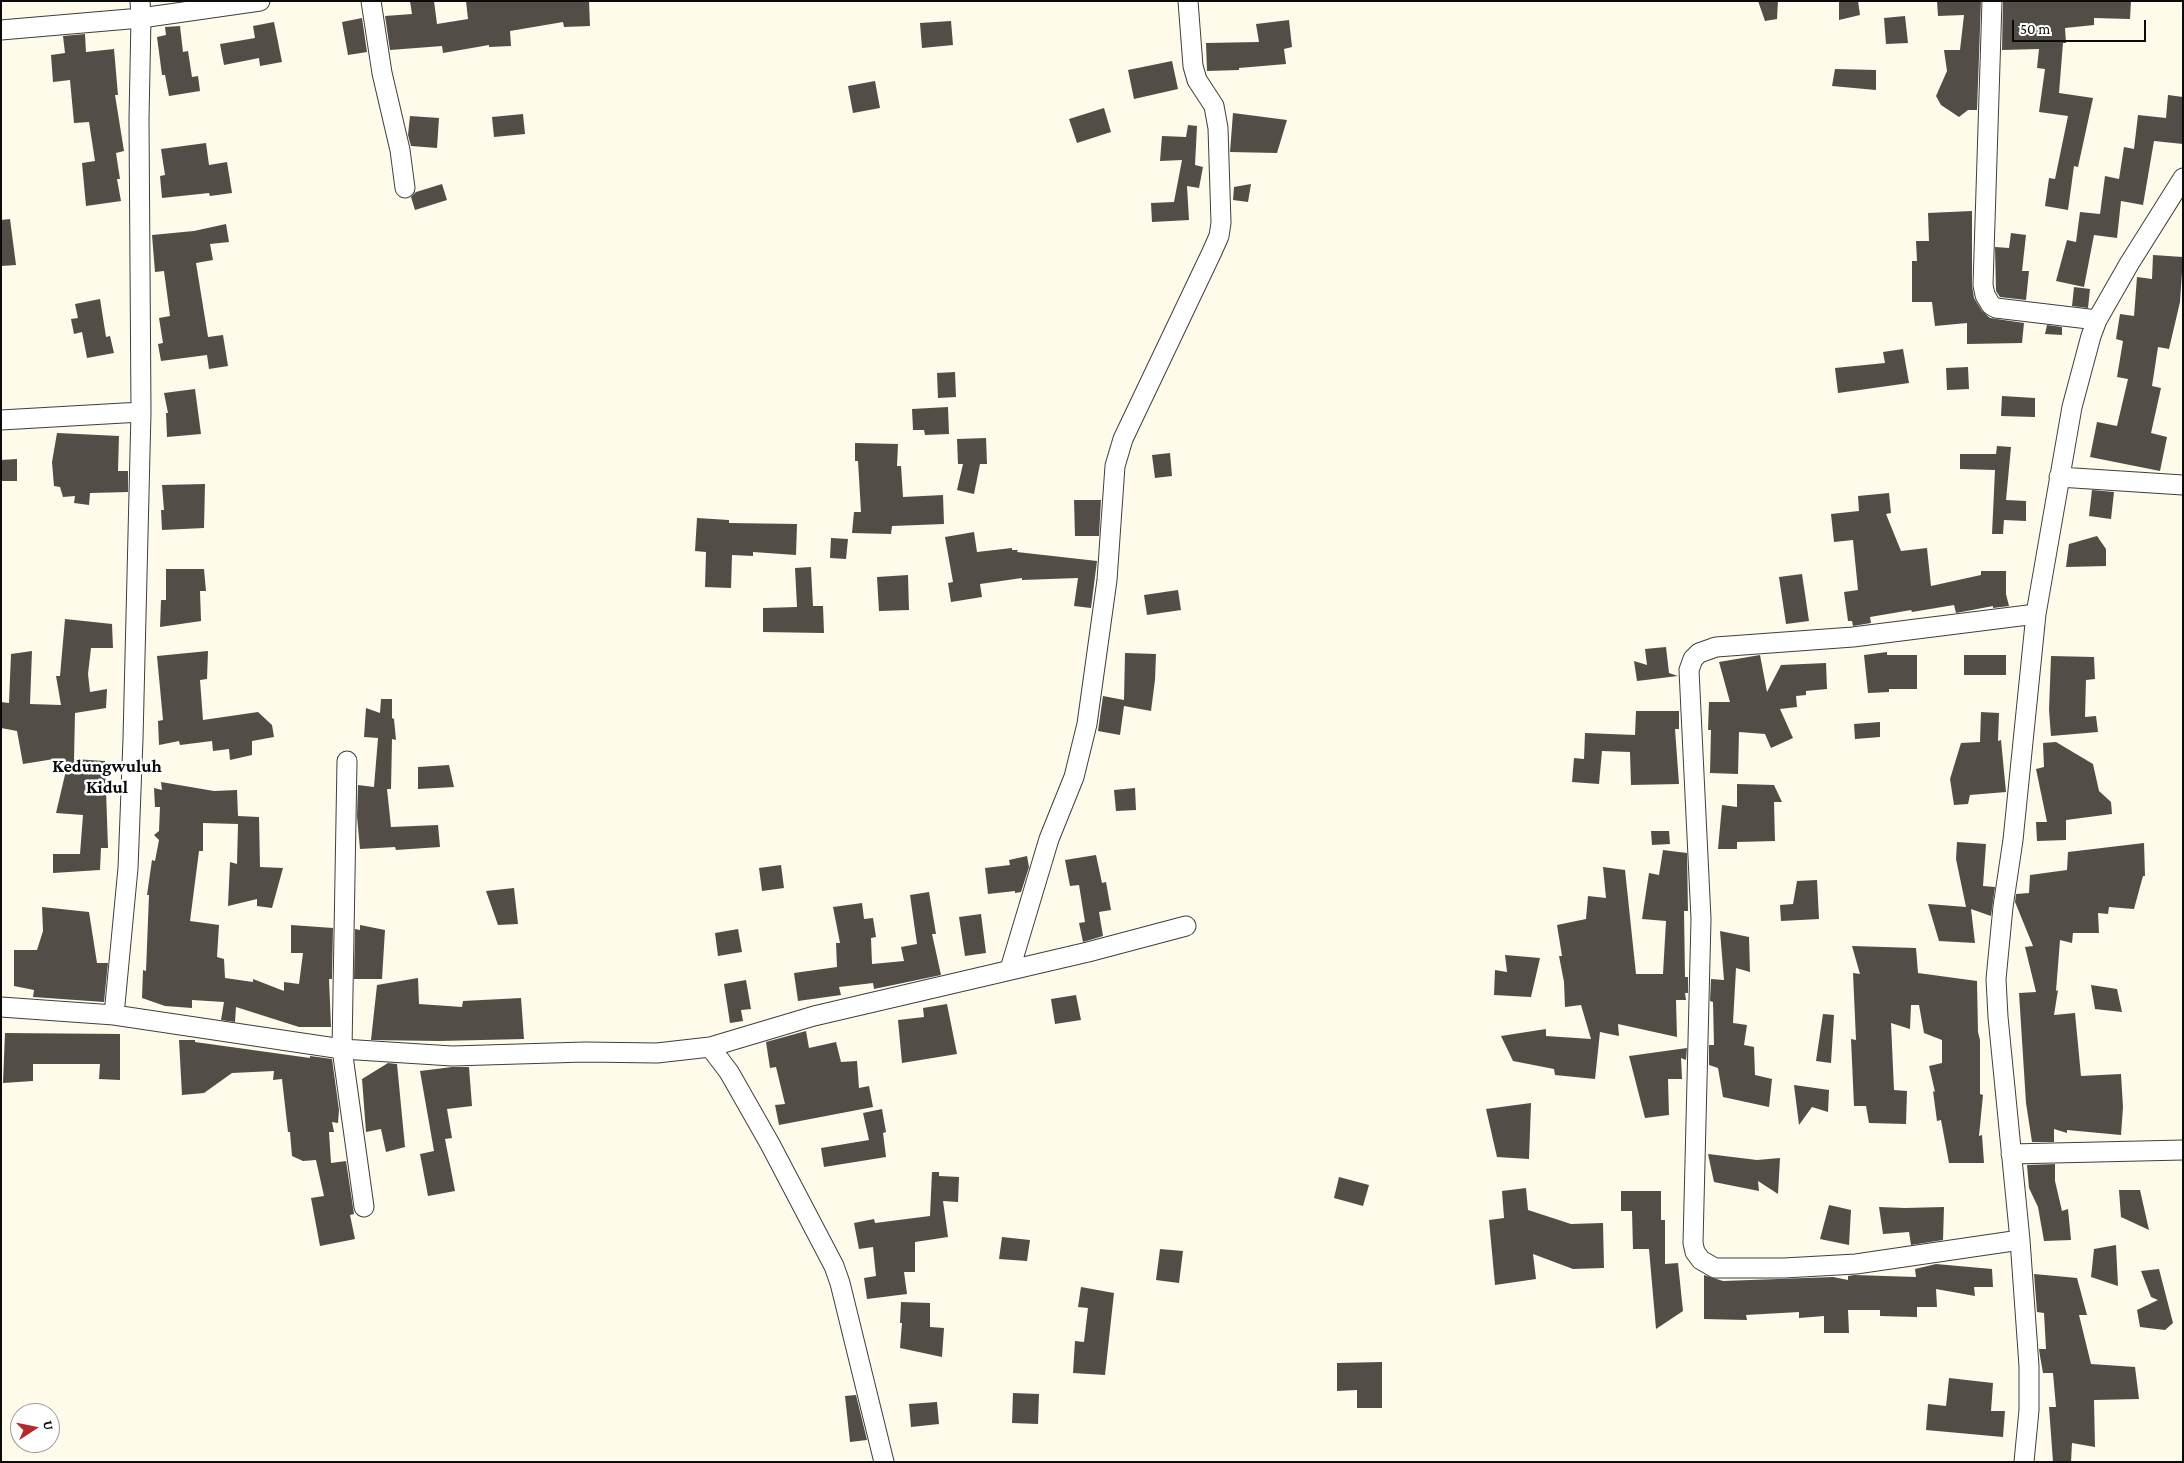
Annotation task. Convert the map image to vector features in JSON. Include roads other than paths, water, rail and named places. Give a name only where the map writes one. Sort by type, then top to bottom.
[{"type":"street","points":[[1,30],[140,10],[260,1]]},
{"type":"street","points":[[371,1],[382,73],[400,150],[405,188]]},
{"type":"street","points":[[1010,969],[1049,839],[1074,777],[1087,724],[1107,580],[1112,498],[1118,457],[1123,439],[1211,254],[1219,236],[1222,223],[1218,128],[1214,106],[1197,80],[1193,66],[1188,1]]},
{"type":"street","points":[[1992,1],[1983,285],[1985,295],[1991,305],[1996,308],[2097,320]]},
{"type":"street","points":[[114,1015],[128,868],[141,412],[140,10]]},
{"type":"street","points":[[2024,1462],[2029,1410],[2029,1366],[2020,1240],[1996,979],[2003,907],[2013,840],[2036,614],[2072,407],[2085,356],[2097,320],[2158,216],[2183,178]]},
{"type":"street","points":[[1,420],[141,412]]},
{"type":"street","points":[[2059,477],[2183,485]]},
{"type":"street","points":[[2020,1240],[1856,1264],[1784,1268],[1715,1268],[1701,1260],[1695,1252],[1692,1243],[1701,919],[1689,670],[1693,659],[1699,653],[1716,647],[1853,638],[2036,614]]},
{"type":"street","points":[[348,761],[342,1049],[364,1207]]},
{"type":"street","points":[[1,1007],[114,1015],[342,1049],[452,1056],[585,1052],[657,1053],[710,1047],[814,1016],[1088,952],[1186,926]]},
{"type":"street","points":[[710,1047],[728,1072],[770,1144],[834,1266],[840,1283],[884,1462]]},
{"type":"street","points":[[2011,1154],[2183,1150]]},
{"type":"district","name":"Kedungwuluh Kidul","points":[[107,776]]}]
